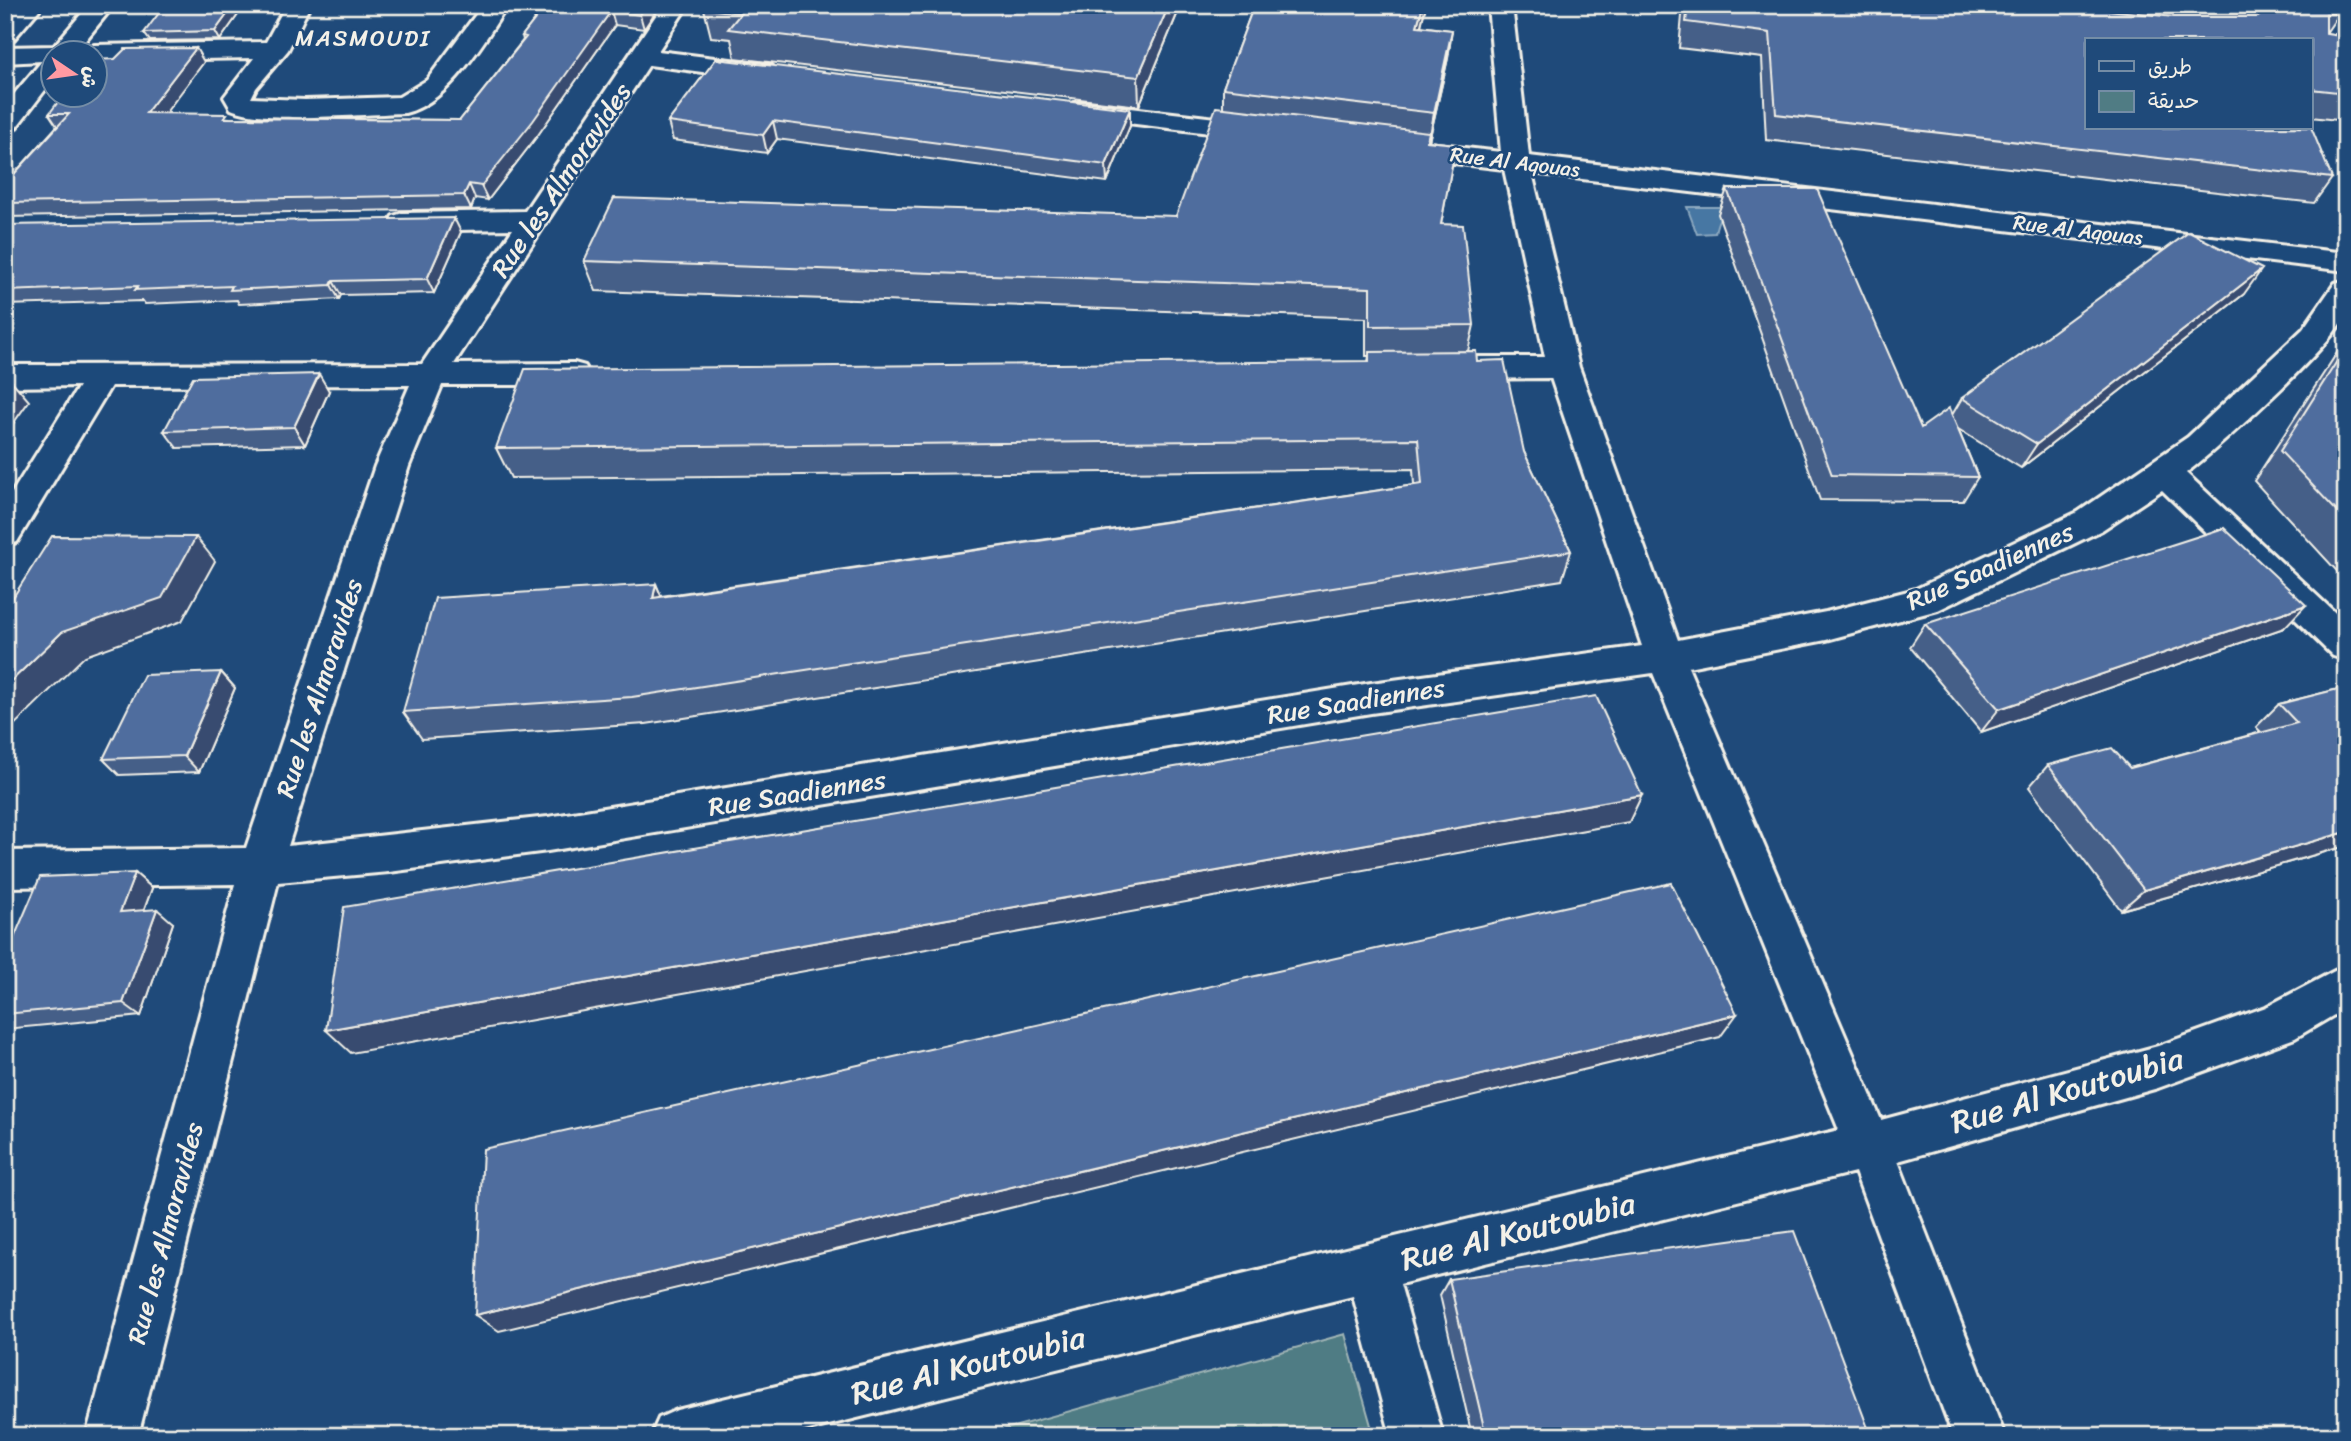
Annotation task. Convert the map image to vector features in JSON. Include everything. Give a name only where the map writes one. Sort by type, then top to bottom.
[{"type":"street","points":[[5,34],[31,5]]},
{"type":"street","points":[[75,38],[102,5]]},
{"type":"street","points":[[298,5],[275,50],[237,97],[240,103],[247,106],[304,108],[405,105],[436,86],[496,5]]},
{"type":"street","name":"Rue les Almoravides","points":[[113,1436],[261,866],[392,467],[430,376],[676,5]]},
{"type":"street","points":[[1500,5],[1516,162],[1563,368],[1665,657],[1869,1146],[1979,1436]]},
{"type":"street","points":[[108,53],[275,50]]},
{"type":"street","points":[[5,55],[38,54]]},
{"type":"street","points":[[643,57],[796,76]]},
{"type":"street","points":[[5,123],[38,82]]},
{"type":"street","points":[[1059,107],[1281,134]]},
{"type":"street","name":"Rue Al Aqouas","points":[[1378,146],[2346,262]]},
{"type":"street","points":[[381,222],[534,220]]},
{"type":"street","name":"Rue Saadiennes","points":[[5,869],[261,866],[389,854],[548,834],[1371,698],[1665,657],[1826,626],[1925,600],[2090,521],[2200,445],[2314,336],[2346,290]]},
{"type":"street","points":[[1424,368],[1563,368]]},
{"type":"street","points":[[5,376],[605,374]]},
{"type":"street","points":[[5,533],[101,376]]},
{"type":"street","points":[[2164,472],[2346,646]]},
{"type":"street","name":"Rue Al Koutoubia","points":[[677,1436],[1869,1146],[2158,1067],[2279,1023],[2346,985]]},
{"type":"street","points":[[1370,1267],[1417,1436]]},
{"type":"green space","points":[[1345,1334],[1374,1436],[981,1436]]},
{"type":"water","points":[[1687,207],[1736,207],[1721,216],[1715,233],[1697,234]]},
{"type":"building","points":[[165,5],[234,5],[215,31],[144,33]]},
{"type":"building","points":[[546,5],[646,5],[640,15],[611,11],[533,121],[481,186],[469,184],[464,195],[5,203],[5,184],[69,114],[49,114],[54,108],[108,108],[108,59],[115,59],[125,49],[196,48],[146,113],[227,114],[224,118],[460,120],[526,37],[522,36]]},
{"type":"building","points":[[705,5],[1169,5],[1138,77],[728,29],[741,13],[704,9]]},
{"type":"building","points":[[1254,5],[1423,5],[1417,26],[1452,30],[1434,113],[1223,88]]},
{"type":"building","points":[[1688,5],[2060,5],[2174,17],[2258,17],[2260,15],[2256,8],[2248,5],[2328,5],[2339,14],[2326,14],[2326,33],[2346,36],[2346,93],[2312,89],[2312,38],[2085,38],[2085,130],[2312,129],[2332,178],[1776,114],[1770,33],[1686,22]]},
{"type":"building","points":[[716,59],[1130,109],[1106,165],[773,121],[763,135],[668,122]]},
{"type":"building","points":[[1216,107],[1429,132],[1427,141],[1456,144],[1441,224],[1463,225],[1474,325],[1370,326],[1370,288],[584,261],[614,198],[1176,216]]},
{"type":"building","points":[[1727,189],[1817,189],[1921,428],[1949,408],[1978,477],[1832,475]]},
{"type":"building","points":[[454,218],[427,279],[333,281],[331,285],[230,290],[232,286],[5,291],[5,225]]},
{"type":"building","points":[[2189,232],[2262,269],[2037,444],[1962,398]]},
{"type":"building","points":[[2346,347],[2346,521],[2280,451]]},
{"type":"building","points":[[1476,351],[1477,361],[1504,360],[1524,452],[1571,551],[632,697],[403,712],[435,598],[656,584],[653,598],[1422,484],[1418,439],[496,448],[525,369],[1369,361],[1369,352]]},
{"type":"building","points":[[319,374],[294,427],[164,431],[193,377]]},
{"type":"building","points":[[2224,528],[2306,605],[1999,709],[1925,624]]},
{"type":"building","points":[[52,536],[196,537],[162,598],[62,632],[5,687],[5,610]]},
{"type":"building","points":[[221,672],[184,756],[103,759],[144,675]]},
{"type":"building","points":[[2346,687],[2346,832],[2144,890],[2048,765],[2112,748],[2130,768],[2297,723],[2279,704]]},
{"type":"building","points":[[1596,696],[1642,795],[326,1030],[344,907]]},
{"type":"building","points":[[135,873],[120,912],[157,909],[123,1003],[5,1014],[5,959],[40,877]]},
{"type":"building","points":[[1671,883],[1737,1014],[475,1315],[483,1149]]},
{"type":"building","points":[[1794,1231],[1871,1436],[1486,1436],[1449,1279]]},
{"type":"district","name":"MASMOUDI","points":[[363,38]]}]
